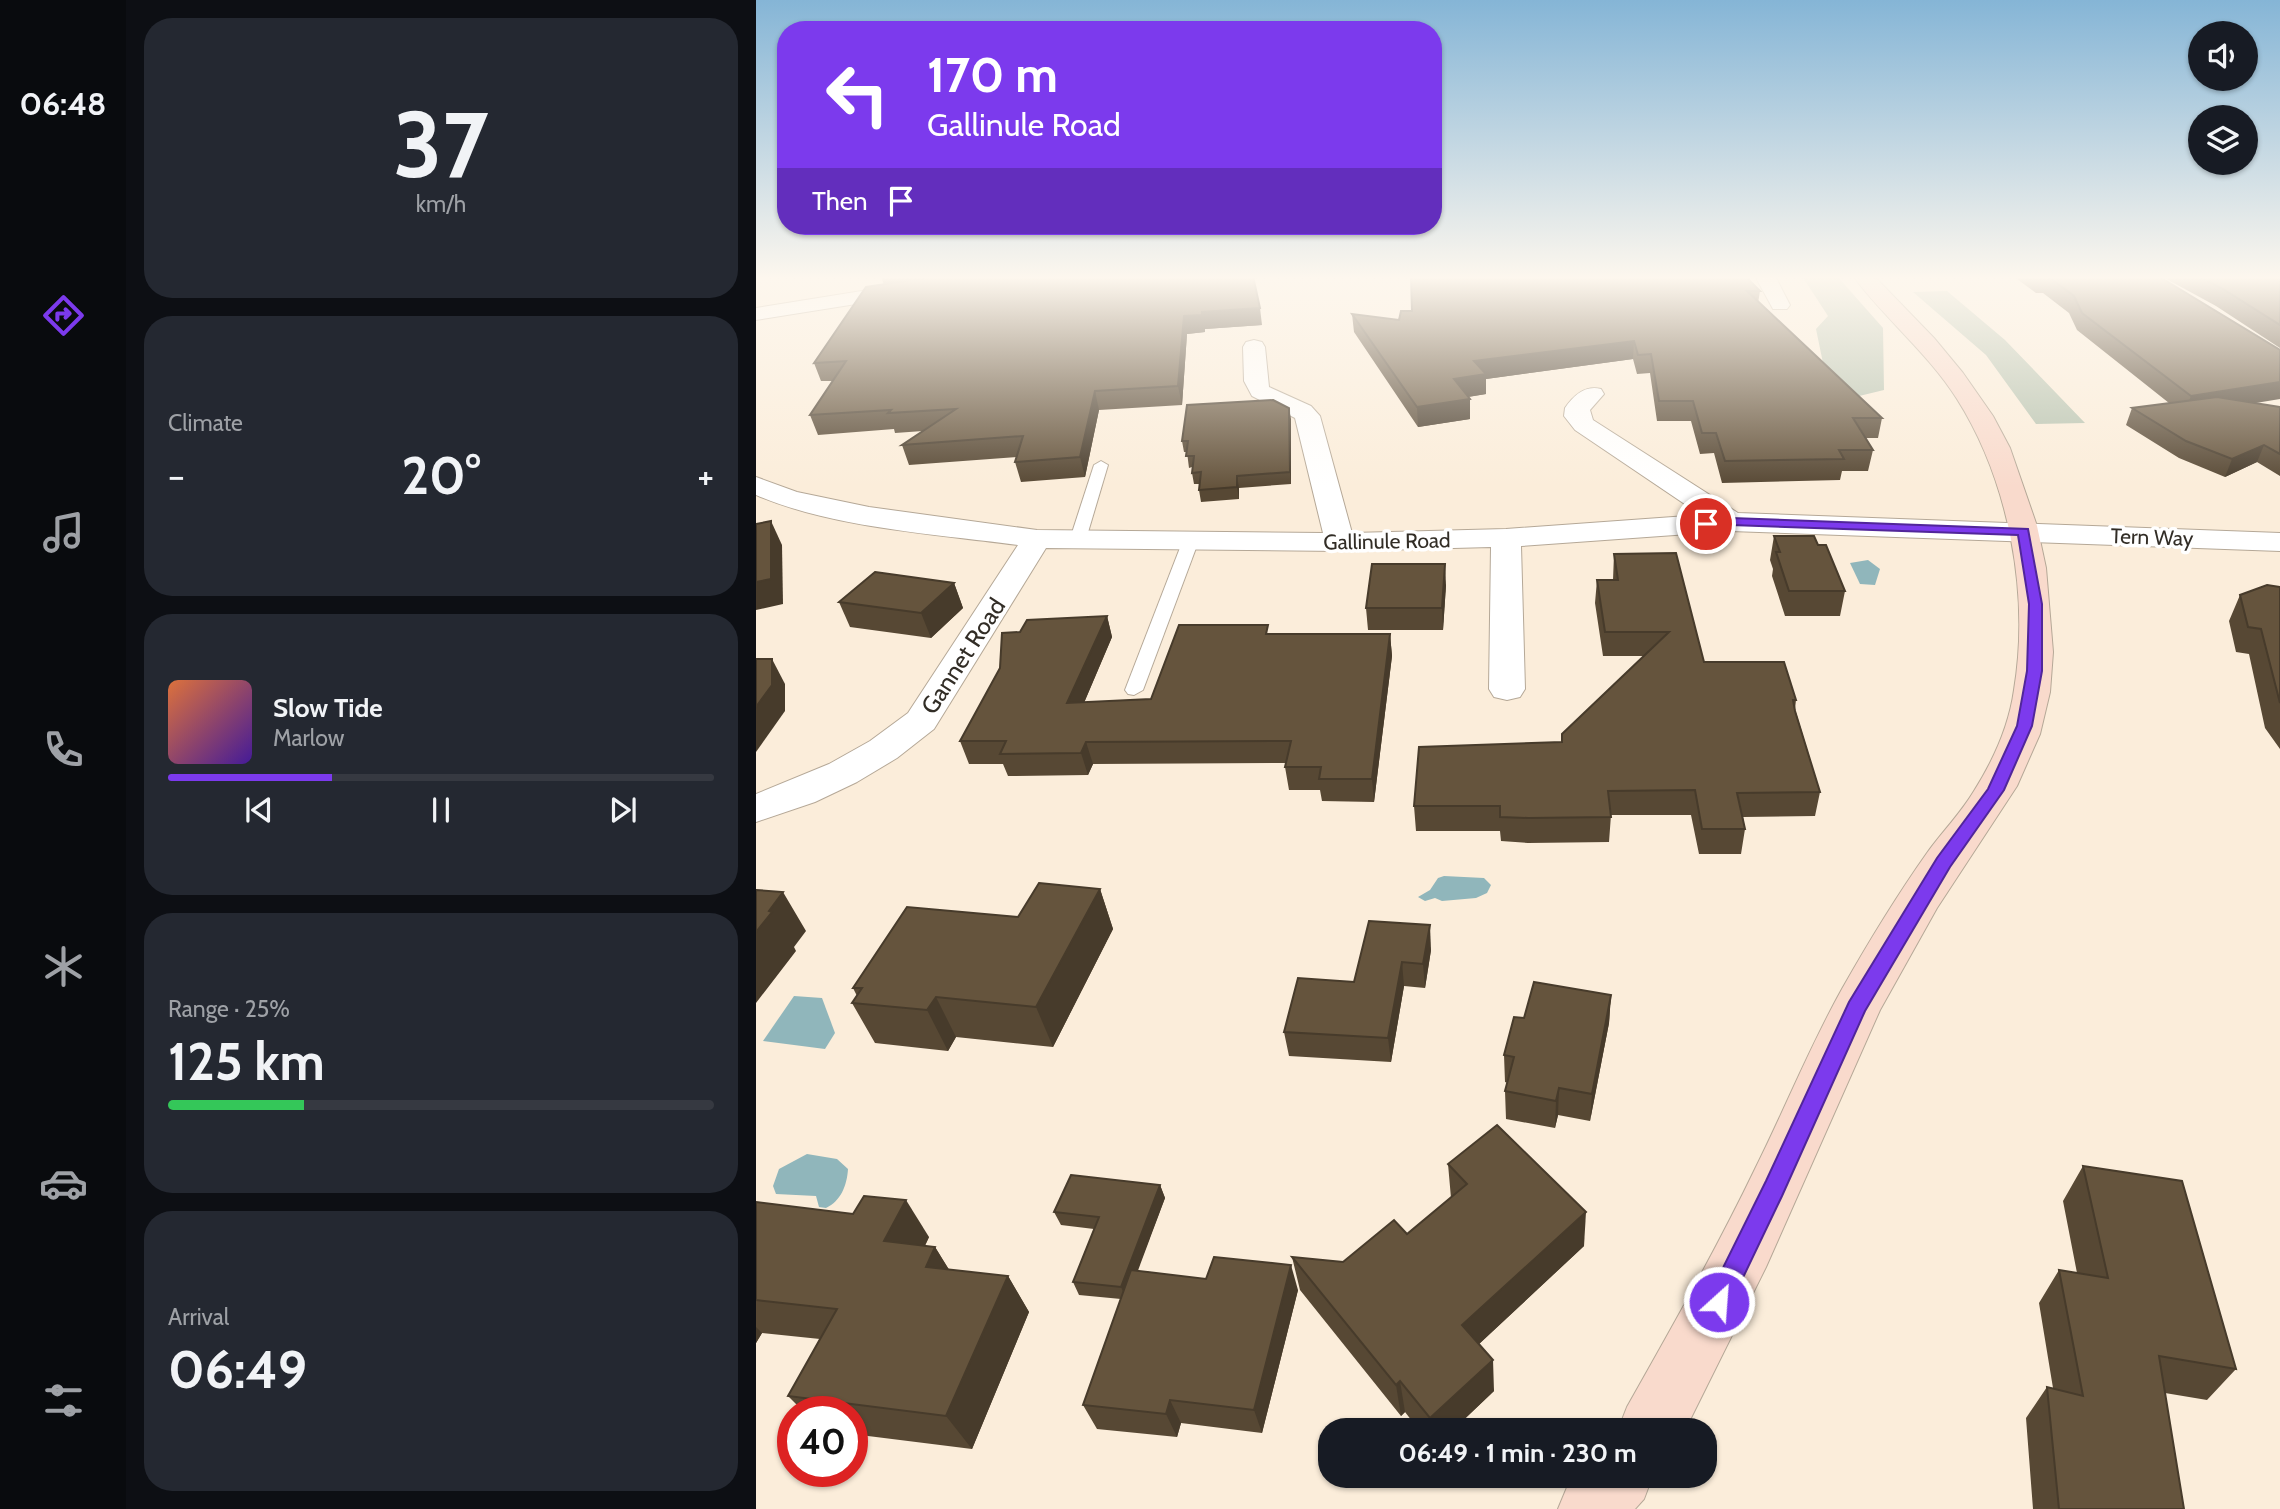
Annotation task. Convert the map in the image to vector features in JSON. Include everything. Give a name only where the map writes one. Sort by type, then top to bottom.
[{"type":"street","points":[[1656,1418],[1719,1302],[1769,1200],[1856,1008],[1943,862],[1995,790],[2024,726],[2035,671],[2035,604],[2023,532],[2005,472],[1982,418],[1931,346]]},
{"type":"street","points":[[1254,347],[1257,387],[1261,393],[1301,409],[1307,416],[1340,542]]},
{"type":"street","points":[[1592,394],[1577,408],[1577,416],[1584,425],[1731,522]]},
{"type":"street","name":"Gallinule Road","points":[[756,485],[789,499],[869,516],[1037,539],[1340,542],[1506,538],[1731,522],[2023,532]]},
{"type":"street","name":"Tern Way","points":[[2023,532],[2280,542]]},
{"type":"street","points":[[1506,538],[1507,689]]},
{"type":"street","name":"Gannet Road","points":[[756,808],[826,783],[900,740],[921,721],[1037,539]]},
{"type":"street","points":[[1592,1509],[1609,1488]]},
{"type":"street","points":[[1629,1509],[1631,1488]]},
{"type":"lane","points":[[1078,539],[1101,465]]},
{"type":"lane","points":[[1134,690],[1191,540]]},
{"type":"green space","points":[[1820,346],[1883,346],[1884,390],[1855,397],[1823,363]]},
{"type":"green space","points":[[1976,346],[2011,346],[2085,423],[2036,424],[1986,355]]},
{"type":"water","points":[[1868,560],[1880,569],[1875,585],[1860,584],[1850,563]]},
{"type":"water","points":[[1438,878],[1484,878],[1491,885],[1487,893],[1476,898],[1442,901],[1435,898],[1425,901],[1418,897],[1430,890]]},
{"type":"water","points":[[794,996],[822,998],[835,1033],[825,1049],[763,1041]]},
{"type":"water","points":[[807,1154],[837,1159],[848,1169],[842,1192],[836,1201],[826,1208],[819,1207],[816,1196],[776,1194],[773,1186],[779,1169]]},
{"type":"building","points":[[825,346],[1181,346],[1178,386],[1095,391],[1080,457],[1015,462],[1023,436],[902,445],[956,409],[810,415],[846,361],[814,363]]},
{"type":"building","points":[[1375,346],[1591,346],[1474,361],[1486,374],[1454,379],[1470,399],[1417,407]]},
{"type":"building","points":[[1636,346],[1806,346],[1882,418],[1853,418],[1873,450],[1839,450],[1844,459],[1725,461],[1716,433],[1702,433],[1693,401],[1659,401],[1651,354],[1638,355]]},
{"type":"building","points":[[2126,346],[2274,346],[2280,350],[2280,382],[2191,396]]},
{"type":"building","points":[[2217,397],[2280,407],[2280,454],[2264,445],[2232,459],[2186,441],[2132,408]]},
{"type":"building","points":[[1273,400],[1289,408],[1290,472],[1237,476],[1237,487],[1199,490],[1201,472],[1192,473],[1194,456],[1186,456],[1188,441],[1182,441],[1187,405]]},
{"type":"building","points":[[771,521],[771,579],[756,582],[756,524]]},
{"type":"building","points":[[1774,536],[1814,536],[1818,545],[1826,545],[1845,591],[1789,591],[1776,552],[1780,552]]},
{"type":"building","points":[[1676,553],[1704,662],[1784,662],[1796,700],[1793,700],[1795,711],[1820,792],[1737,793],[1745,829],[1702,829],[1695,790],[1608,791],[1611,817],[1500,817],[1500,806],[1414,806],[1419,747],[1562,742],[1562,734],[1669,632],[1605,632],[1597,580],[1618,580],[1614,554]]},
{"type":"building","points":[[1372,564],[1445,564],[1442,608],[1366,608]]},
{"type":"building","points":[[875,572],[954,583],[921,613],[839,602]]},
{"type":"building","points":[[2267,585],[2280,587],[2280,703],[2261,629],[2248,627],[2240,595]]},
{"type":"building","points":[[1107,616],[1067,703],[1151,699],[1179,625],[1268,625],[1266,634],[1390,634],[1372,779],[1319,779],[1321,767],[1285,767],[1291,741],[1086,742],[1081,753],[1000,754],[1006,741],[960,741],[1000,668],[1002,633],[1020,632],[1027,620]]},
{"type":"building","points":[[756,659],[772,659],[772,685],[756,707]]},
{"type":"building","points":[[1039,883],[1100,889],[1036,1007],[936,997],[927,1010],[852,1003],[862,988],[853,988],[907,907],[1018,917]]},
{"type":"building","points":[[756,890],[783,892],[756,932]]},
{"type":"building","points":[[1369,921],[1430,925],[1423,964],[1402,962],[1388,1038],[1284,1032],[1298,978],[1354,982]]},
{"type":"building","points":[[1534,982],[1611,995],[1592,1094],[1559,1088],[1556,1101],[1505,1091],[1514,1057],[1504,1055],[1514,1017],[1524,1018]]},
{"type":"building","points":[[1497,1125],[1586,1212],[1462,1325],[1493,1360],[1430,1418],[1400,1381],[1396,1385],[1292,1257],[1343,1262],[1394,1220],[1407,1234],[1467,1184],[1448,1164]]},
{"type":"building","points":[[2083,1166],[2182,1181],[2236,1369],[2159,1356],[2184,1509],[2059,1509],[2047,1387],[2083,1396],[2059,1270],[2108,1278]]},
{"type":"building","points":[[1071,1175],[1160,1185],[1121,1287],[1073,1282],[1099,1217],[1054,1212]]},
{"type":"building","points":[[864,1196],[906,1200],[884,1241],[935,1247],[926,1267],[1008,1276],[946,1416],[868,1406],[868,1396],[788,1396],[837,1309],[756,1300],[756,1202],[853,1214]]},
{"type":"building","points":[[1214,1257],[1291,1265],[1254,1410],[1170,1400],[1166,1414],[1083,1405],[1131,1270],[1206,1279]]},
{"type":"route","points":[[1706,524],[1731,522],[2023,532],[2035,604],[2035,671],[2024,726],[1995,790],[1943,862],[1856,1008],[1774,1189],[1719,1302]]}]
